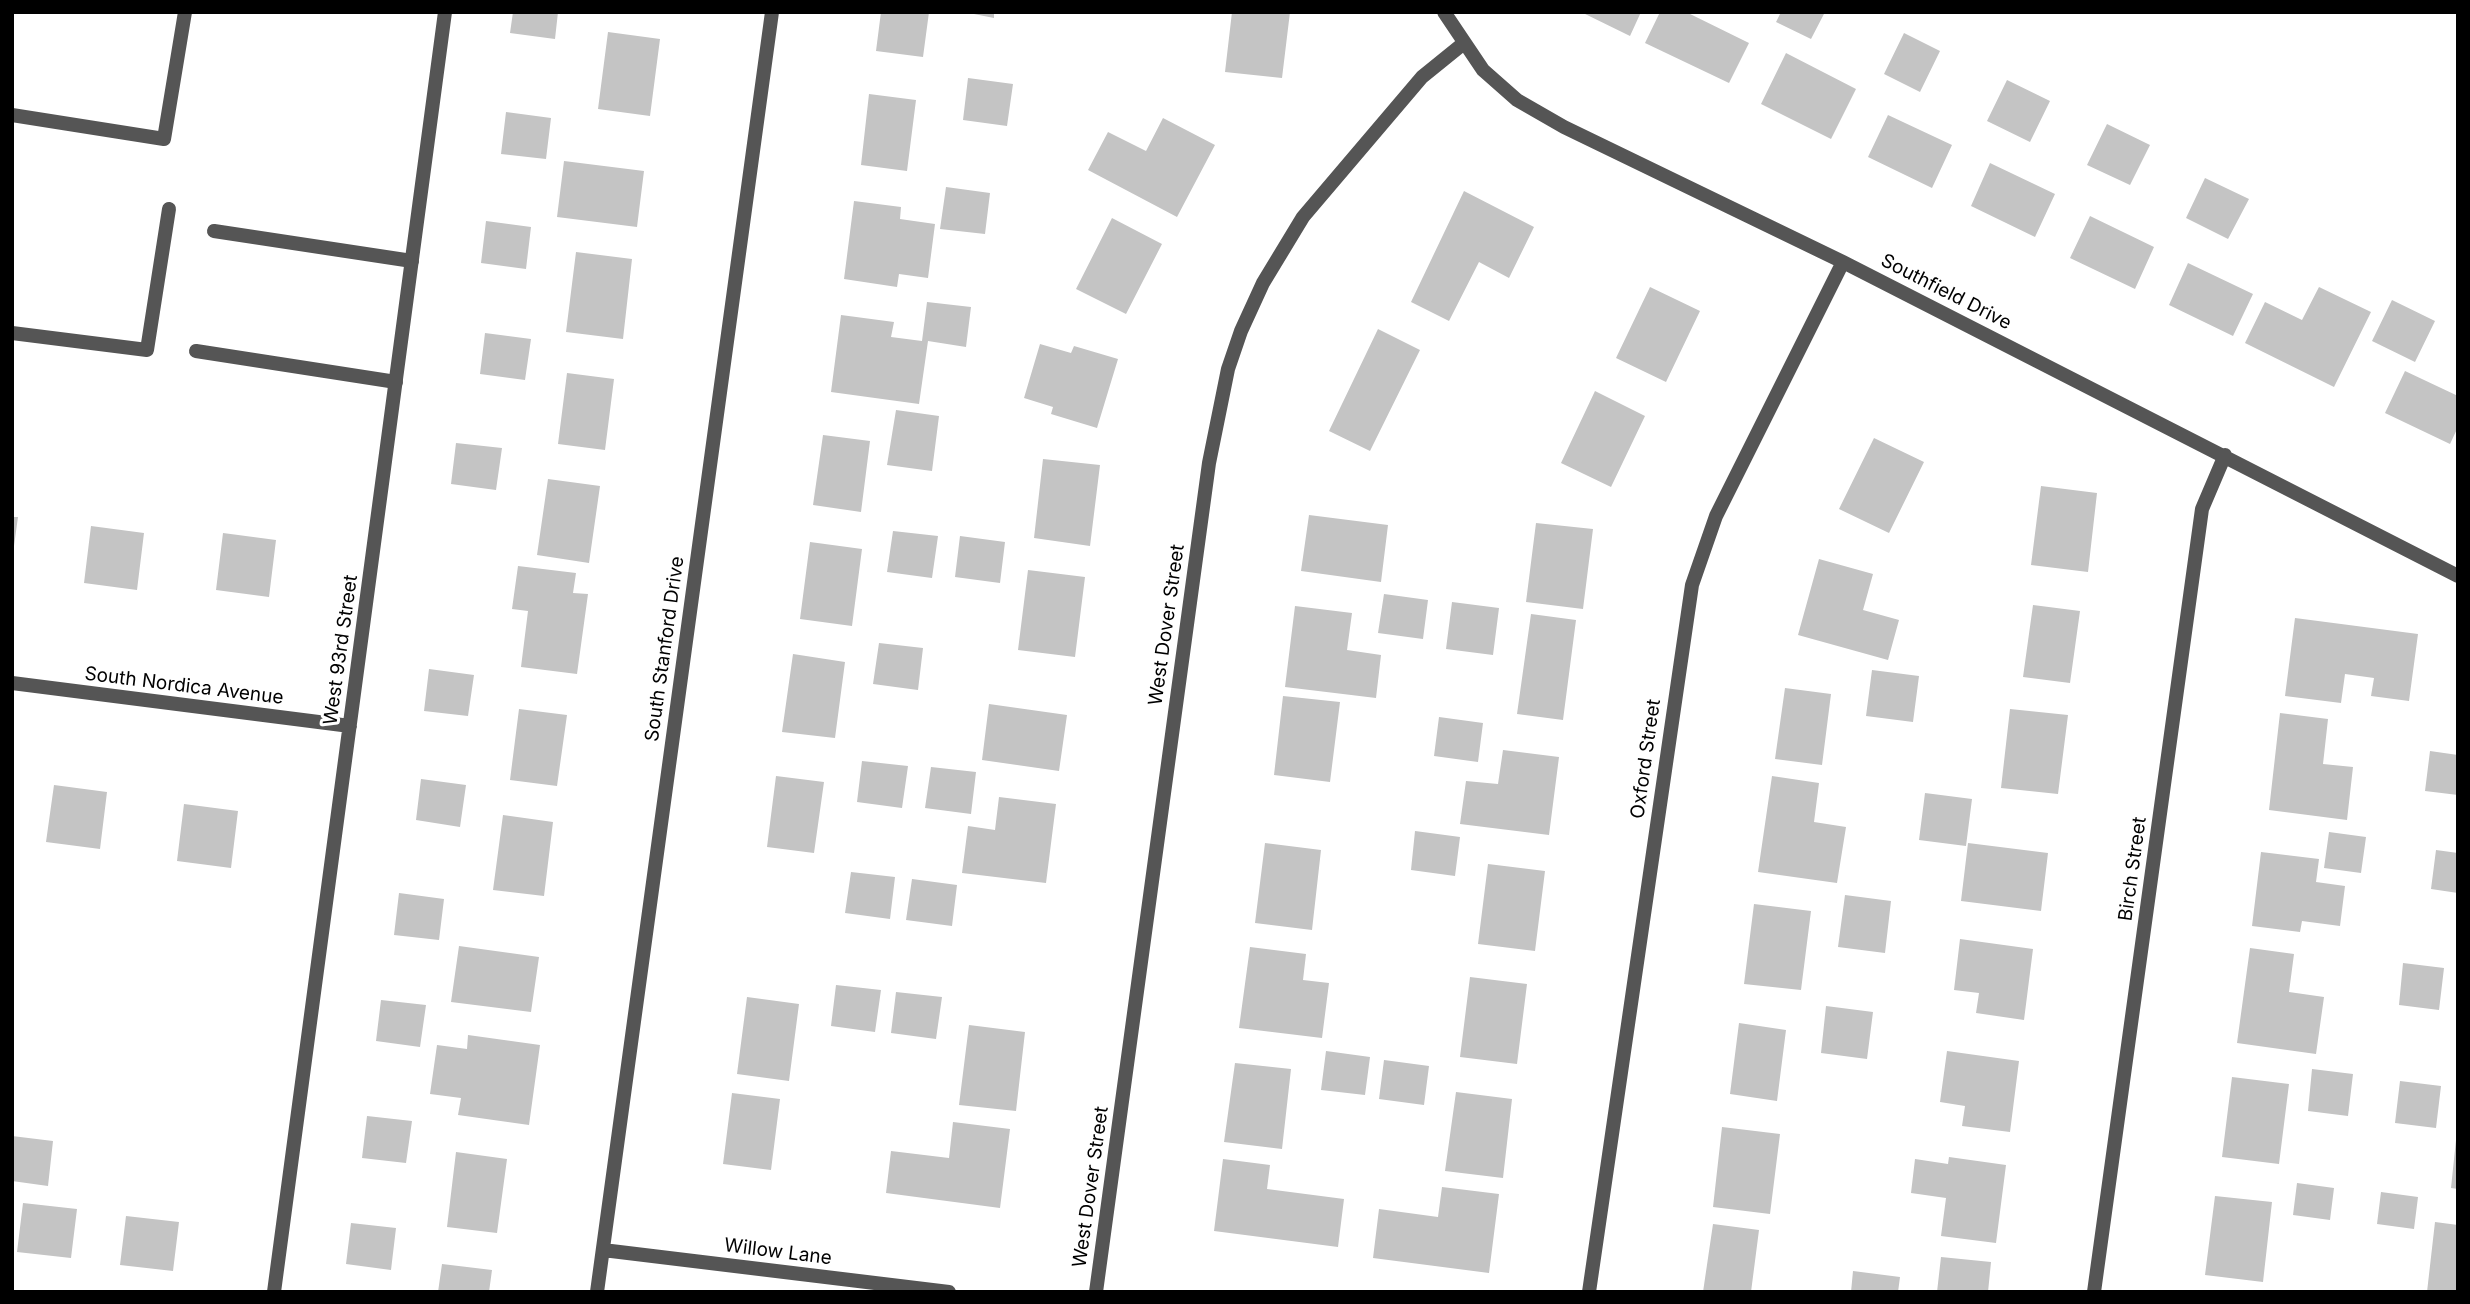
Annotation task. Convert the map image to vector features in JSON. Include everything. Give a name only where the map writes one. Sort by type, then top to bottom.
[{"type":"street","points":[[12,115],[164,139],[185,12]]},
{"type":"street","name":"West 93rd Street","points":[[274,1292],[445,12]]},
{"type":"street","name":"South Stanford Drive","points":[[597,1292],[772,12]]},
{"type":"street","name":"Southfield Drive","points":[[1444,12],[1483,70],[1517,100],[1552,120],[1843,262],[2458,576]]},
{"type":"street","name":"West Dover Street","points":[[1096,1292],[1209,463],[1228,369],[1241,331],[1263,283],[1303,217],[1422,77],[1464,43]]},
{"type":"street","points":[[12,333],[147,351],[169,209]]},
{"type":"street","points":[[214,231],[412,261]]},
{"type":"street","name":"Oxford Street","points":[[1589,1292],[1692,585],[1716,516],[1843,262]]},
{"type":"street","points":[[196,351],[396,382]]},
{"type":"street","name":"Birch Street","points":[[2094,1292],[2202,509],[2225,455]]},
{"type":"street","name":"South Nordica Avenue","points":[[12,683],[350,726]]},
{"type":"street","name":"Willow Lane","points":[[603,1250],[949,1292]]},
{"type":"building","points":[[513,12],[558,12],[555,39],[510,33]]},
{"type":"building","points":[[881,12],[929,12],[923,57],[876,51]]},
{"type":"building","points":[[964,12],[994,12],[994,18]]},
{"type":"building","points":[[1232,12],[1290,12],[1282,78],[1225,72]]},
{"type":"building","points":[[1581,12],[1641,12],[1630,36]]},
{"type":"building","points":[[1660,12],[1686,12],[1749,43],[1729,83],[1645,43]]},
{"type":"building","points":[[1781,12],[1825,12],[1811,39],[1776,22]]},
{"type":"building","points":[[608,32],[660,39],[650,116],[598,109]]},
{"type":"building","points":[[1904,33],[1940,51],[1920,92],[1884,74]]},
{"type":"building","points":[[1786,53],[1856,89],[1831,139],[1761,104]]},
{"type":"building","points":[[968,78],[1013,84],[1007,126],[963,120]]},
{"type":"building","points":[[2007,80],[2050,101],[2030,142],[1987,121]]},
{"type":"building","points":[[869,94],[916,100],[907,171],[861,165]]},
{"type":"building","points":[[506,112],[551,118],[546,159],[501,154]]},
{"type":"building","points":[[1888,115],[1952,145],[1932,188],[1868,157]]},
{"type":"building","points":[[1163,118],[1215,145],[1177,217],[1088,170],[1108,132],[1146,151]]},
{"type":"building","points":[[2107,124],[2150,145],[2130,185],[2087,165]]},
{"type":"building","points":[[564,161],[644,171],[637,227],[557,217]]},
{"type":"building","points":[[1990,163],[2055,194],[2035,237],[1971,206]]},
{"type":"building","points":[[2205,178],[2249,199],[2228,239],[2186,218]]},
{"type":"building","points":[[946,187],[990,193],[985,234],[940,229]]},
{"type":"building","points":[[1464,191],[1534,227],[1509,278],[1479,262],[1449,321],[1411,302]]},
{"type":"building","points":[[854,201],[901,207],[900,219],[935,224],[928,278],[899,274],[897,287],[844,279]]},
{"type":"building","points":[[2090,216],[2154,247],[2135,289],[2070,258]]},
{"type":"building","points":[[1112,218],[1162,244],[1126,314],[1076,289]]},
{"type":"building","points":[[486,221],[531,227],[526,269],[481,263]]},
{"type":"building","points":[[576,252],[632,259],[623,339],[566,332]]},
{"type":"building","points":[[2188,263],[2253,294],[2233,336],[2169,305]]},
{"type":"building","points":[[1650,287],[1700,311],[1666,382],[1616,358]]},
{"type":"building","points":[[2319,287],[2371,312],[2334,387],[2245,343],[2265,302],[2302,320]]},
{"type":"building","points":[[2392,300],[2435,321],[2415,362],[2372,341]]},
{"type":"building","points":[[927,302],[971,307],[966,347],[928,341],[919,404],[831,392],[841,315],[894,322],[891,337],[922,341]]},
{"type":"building","points":[[1378,329],[1420,350],[1370,451],[1329,431]]},
{"type":"building","points":[[485,333],[531,339],[525,380],[480,374]]},
{"type":"building","points":[[1040,344],[1071,353],[1074,346],[1118,359],[1097,428],[1051,414],[1053,407],[1024,398]]},
{"type":"building","points":[[2405,371],[2458,396],[2458,427],[2450,444],[2385,413]]},
{"type":"building","points":[[567,373],[614,379],[605,450],[558,444]]},
{"type":"building","points":[[1595,391],[1645,416],[1611,487],[1561,463]]},
{"type":"building","points":[[896,410],[939,416],[932,471],[887,465]]},
{"type":"building","points":[[823,435],[870,441],[861,512],[813,505]]},
{"type":"building","points":[[1874,438],[1924,462],[1889,533],[1839,509]]},
{"type":"building","points":[[456,443],[502,448],[496,490],[451,484]]},
{"type":"building","points":[[1043,459],[1100,465],[1090,546],[1034,538]]},
{"type":"building","points":[[548,479],[600,486],[589,563],[537,555]]},
{"type":"building","points":[[2041,486],[2097,493],[2088,572],[2031,565]]},
{"type":"building","points":[[1309,515],[1388,525],[1381,582],[1301,571]]},
{"type":"building","points":[[12,517],[18,517],[14,546],[12,546]]},
{"type":"building","points":[[1536,523],[1593,529],[1583,609],[1526,602]]},
{"type":"building","points":[[91,526],[144,533],[137,590],[84,583]]},
{"type":"building","points":[[893,531],[938,536],[932,578],[887,572]]},
{"type":"building","points":[[223,533],[276,540],[269,597],[216,590]]},
{"type":"building","points":[[960,536],[1005,542],[1000,583],[955,577]]},
{"type":"building","points":[[810,542],[862,549],[852,626],[800,619]]},
{"type":"building","points":[[1819,559],[1873,574],[1863,610],[1899,620],[1888,660],[1798,635]]},
{"type":"building","points":[[518,566],[576,573],[573,593],[588,594],[577,674],[521,667],[528,611],[512,609]]},
{"type":"building","points":[[1028,570],[1085,577],[1075,657],[1018,650]]},
{"type":"building","points":[[1384,594],[1428,600],[1423,639],[1378,633]]},
{"type":"building","points":[[1452,602],[1499,608],[1493,655],[1446,649]]},
{"type":"building","points":[[2033,605],[2080,611],[2070,683],[2023,677]]},
{"type":"building","points":[[1295,606],[1352,613],[1347,650],[1381,655],[1376,698],[1285,687]]},
{"type":"building","points":[[1531,614],[1576,620],[1563,720],[1517,714]]},
{"type":"building","points":[[2295,618],[2418,634],[2409,701],[2371,696],[2374,678],[2345,674],[2341,703],[2285,696]]},
{"type":"building","points":[[879,643],[923,648],[918,690],[873,684]]},
{"type":"building","points":[[793,654],[845,662],[835,738],[782,732]]},
{"type":"building","points":[[429,669],[474,675],[468,716],[424,711]]},
{"type":"building","points":[[1872,670],[1919,676],[1913,722],[1866,716]]},
{"type":"building","points":[[1785,688],[1831,694],[1822,765],[1775,759]]},
{"type":"building","points":[[1283,696],[1340,702],[1330,782],[1274,775]]},
{"type":"building","points":[[989,704],[1067,715],[1059,771],[982,760]]},
{"type":"building","points":[[519,709],[567,715],[557,786],[510,780]]},
{"type":"building","points":[[2010,709],[2068,715],[2058,794],[2001,788]]},
{"type":"building","points":[[2280,713],[2328,719],[2323,764],[2353,767],[2347,820],[2269,810]]},
{"type":"building","points":[[1439,717],[1483,723],[1478,762],[1434,756]]},
{"type":"building","points":[[1503,750],[1559,757],[1549,835],[1460,824],[1466,781],[1498,784]]},
{"type":"building","points":[[2430,751],[2458,755],[2458,795],[2425,791]]},
{"type":"building","points":[[862,761],[908,766],[902,808],[857,802]]},
{"type":"building","points":[[931,767],[976,772],[971,814],[925,808]]},
{"type":"building","points":[[776,776],[824,782],[814,853],[767,847]]},
{"type":"building","points":[[1772,776],[1819,783],[1814,822],[1846,827],[1837,883],[1758,872]]},
{"type":"building","points":[[421,779],[466,785],[460,827],[416,820]]},
{"type":"building","points":[[54,785],[107,792],[100,849],[46,842]]},
{"type":"building","points":[[1925,793],[1972,799],[1966,846],[1919,840]]},
{"type":"building","points":[[999,797],[1056,804],[1046,883],[962,873],[968,826],[995,830]]},
{"type":"building","points":[[184,804],[238,811],[231,868],[177,861]]},
{"type":"building","points":[[503,815],[553,822],[544,896],[493,890]]},
{"type":"building","points":[[1415,831],[1460,837],[1455,876],[1411,870]]},
{"type":"building","points":[[2329,832],[2366,837],[2361,873],[2324,868]]},
{"type":"building","points":[[1265,843],[1321,850],[1312,930],[1255,923]]},
{"type":"building","points":[[1968,843],[2048,853],[2041,911],[1961,901]]},
{"type":"building","points":[[2436,850],[2458,853],[2458,893],[2431,889]]},
{"type":"building","points":[[2261,852],[2319,859],[2316,882],[2345,886],[2340,926],[2302,921],[2300,932],[2252,926]]},
{"type":"building","points":[[1488,864],[1545,871],[1535,951],[1478,944]]},
{"type":"building","points":[[851,872],[895,877],[890,919],[845,913]]},
{"type":"building","points":[[912,879],[957,885],[952,926],[906,920]]},
{"type":"building","points":[[399,893],[444,899],[439,940],[394,935]]},
{"type":"building","points":[[1845,895],[1891,901],[1885,953],[1838,947]]},
{"type":"building","points":[[1754,904],[1811,911],[1801,990],[1744,984]]},
{"type":"building","points":[[1960,939],[2033,949],[2024,1020],[1976,1013],[1979,993],[1954,990]]},
{"type":"building","points":[[459,946],[539,957],[531,1012],[451,1002]]},
{"type":"building","points":[[1250,947],[1306,954],[1303,980],[1329,983],[1322,1038],[1239,1028]]},
{"type":"building","points":[[2250,948],[2294,954],[2289,992],[2324,997],[2316,1054],[2237,1043]]},
{"type":"building","points":[[2403,963],[2444,968],[2439,1010],[2399,1005]]},
{"type":"building","points":[[1470,977],[1527,984],[1517,1064],[1460,1057]]},
{"type":"building","points":[[836,985],[881,990],[875,1032],[831,1026]]},
{"type":"building","points":[[896,992],[942,997],[936,1039],[891,1033]]},
{"type":"building","points":[[747,997],[799,1004],[789,1081],[737,1074]]},
{"type":"building","points":[[381,1000],[426,1005],[420,1047],[376,1041]]},
{"type":"building","points":[[1826,1006],[1873,1012],[1867,1059],[1821,1053]]},
{"type":"building","points":[[1739,1023],[1786,1030],[1777,1101],[1730,1094]]},
{"type":"building","points":[[969,1025],[1025,1032],[1016,1111],[959,1105]]},
{"type":"building","points":[[468,1035],[540,1045],[529,1125],[458,1115],[461,1098],[430,1094],[437,1045],[467,1049]]},
{"type":"building","points":[[1326,1051],[1370,1057],[1365,1095],[1321,1090]]},
{"type":"building","points":[[1947,1051],[2019,1061],[2010,1132],[1962,1126],[1965,1106],[1940,1102]]},
{"type":"building","points":[[1384,1060],[1429,1066],[1424,1105],[1379,1099]]},
{"type":"building","points":[[1235,1063],[1291,1069],[1282,1149],[1224,1142]]},
{"type":"building","points":[[2312,1069],[2353,1074],[2348,1116],[2308,1111]]},
{"type":"building","points":[[2232,1077],[2289,1084],[2279,1164],[2222,1157]]},
{"type":"building","points":[[2400,1081],[2441,1086],[2436,1128],[2395,1123]]},
{"type":"building","points":[[1456,1092],[1512,1099],[1503,1178],[1445,1171]]},
{"type":"building","points":[[732,1093],[780,1099],[771,1170],[723,1164]]},
{"type":"building","points":[[367,1116],[412,1121],[406,1163],[362,1158]]},
{"type":"building","points":[[953,1122],[1010,1129],[1000,1208],[886,1193],[891,1151],[949,1158]]},
{"type":"building","points":[[1722,1127],[1780,1134],[1770,1214],[1713,1207]]},
{"type":"building","points":[[12,1136],[53,1141],[48,1186],[12,1181]]},
{"type":"building","points":[[2458,1140],[2458,1189],[2451,1188]]},
{"type":"building","points":[[456,1152],[507,1159],[497,1233],[447,1227]]},
{"type":"building","points":[[1949,1157],[2006,1165],[1996,1243],[1941,1236],[1946,1198],[1911,1193],[1915,1159],[1948,1164]]},
{"type":"building","points":[[1223,1159],[1270,1165],[1267,1189],[1344,1199],[1338,1247],[1214,1231]]},
{"type":"building","points":[[2297,1183],[2334,1188],[2330,1220],[2293,1215]]},
{"type":"building","points":[[1442,1187],[1499,1194],[1489,1273],[1373,1258],[1379,1209],[1438,1217]]},
{"type":"building","points":[[2381,1192],[2418,1197],[2414,1229],[2377,1224]]},
{"type":"building","points":[[2215,1196],[2272,1202],[2263,1282],[2205,1275]]},
{"type":"building","points":[[23,1203],[77,1209],[71,1258],[17,1252]]},
{"type":"building","points":[[126,1216],[179,1222],[173,1271],[120,1265]]},
{"type":"building","points":[[2435,1222],[2458,1225],[2458,1292],[2427,1292]]},
{"type":"building","points":[[351,1223],[396,1228],[391,1270],[346,1264]]},
{"type":"building","points":[[1713,1224],[1759,1230],[1751,1292],[1703,1292]]},
{"type":"building","points":[[1941,1257],[1991,1262],[1988,1292],[1937,1292]]},
{"type":"building","points":[[442,1264],[492,1270],[489,1292],[438,1292]]},
{"type":"building","points":[[1853,1271],[1900,1277],[1898,1292],[1851,1292]]}]
